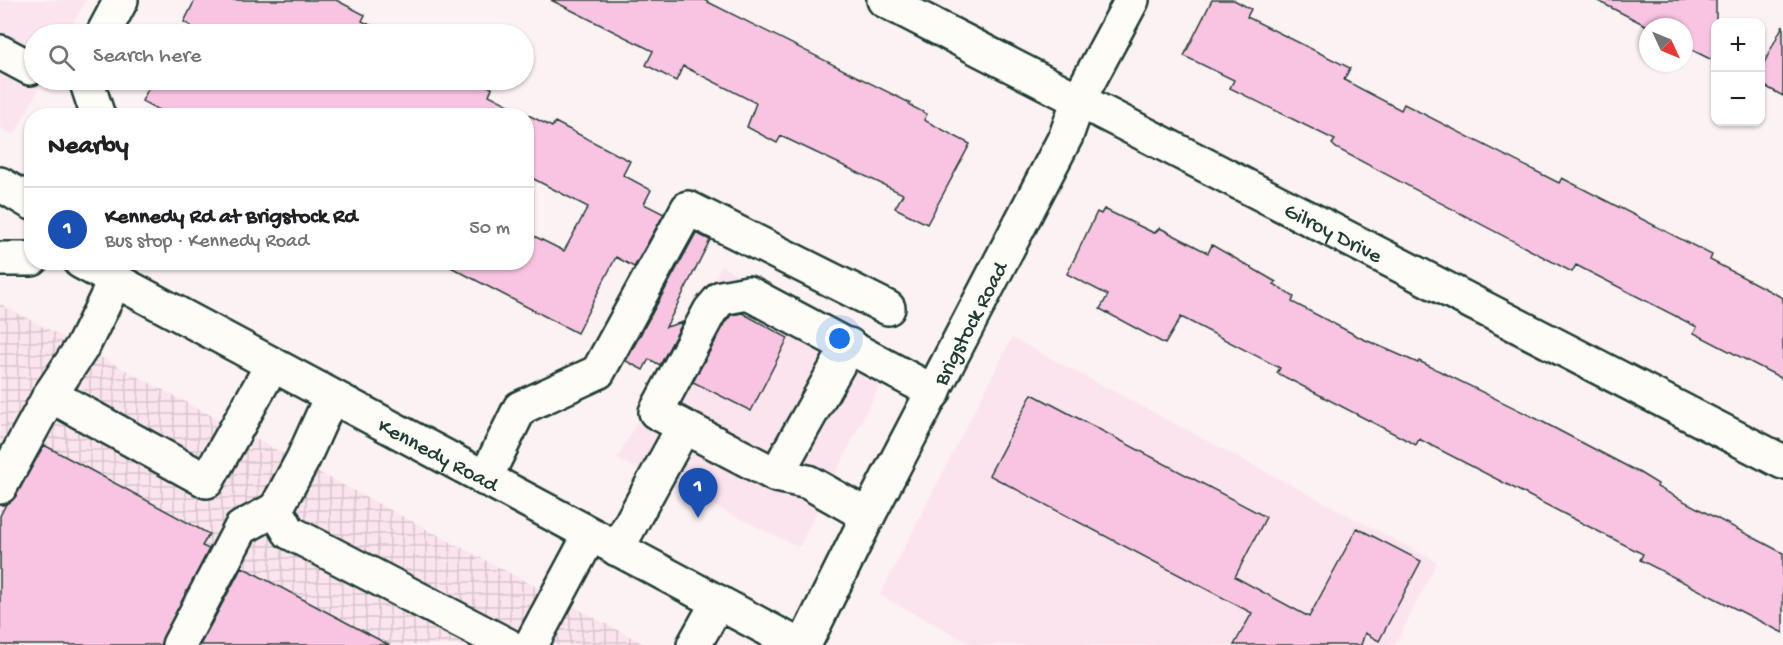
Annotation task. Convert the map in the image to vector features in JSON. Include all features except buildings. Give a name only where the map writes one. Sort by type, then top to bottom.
[{"type":"street","points":[[108,24],[121,0]]},
{"type":"street","name":"Gilroy Drive","points":[[884,0],[1783,462]]},
{"type":"street","name":"Brigstock Road","points":[[804,645],[868,516],[1066,136],[1079,99],[1132,0]]},
{"type":"street","points":[[0,52],[24,65]]},
{"type":"street","points":[[89,90],[95,108]]},
{"type":"street","points":[[0,184],[24,198]]},
{"type":"street","points":[[485,479],[520,408],[598,372],[688,208],[888,308]]},
{"type":"street","points":[[0,259],[24,259]]},
{"type":"street","name":"Kennedy Road","points":[[95,270],[798,645]]},
{"type":"street","points":[[0,487],[50,395],[84,344],[115,281]]},
{"type":"street","points":[[868,516],[808,482],[776,476],[656,412],[710,311],[721,298],[748,293],[849,345],[933,392]]},
{"type":"street","points":[[776,476],[849,345]]},
{"type":"street","points":[[50,395],[207,481],[272,365]]},
{"type":"street","points":[[179,645],[241,528],[276,509],[303,459],[331,397]]},
{"type":"street","points":[[531,645],[683,428]]},
{"type":"street","points":[[276,509],[289,532],[459,634],[507,645]]},
{"type":"street","points":[[694,645],[718,602]]},
{"type":"shaded area","points":[[0,0],[86,0],[73,24],[24,24],[24,90],[39,90],[29,108],[24,108],[24,117],[14,135],[0,128]]},
{"type":"shaded area","points":[[721,266],[893,358],[799,547],[617,459]]},
{"type":"shaded area","points":[[0,304],[646,645],[0,645]]},
{"type":"shaded area","points":[[1012,338],[1437,562],[1395,645],[973,645],[880,595]]},
{"type":"place","name":"Kennedy Rd at Brigstock Rd","points":[[698,518]]}]
